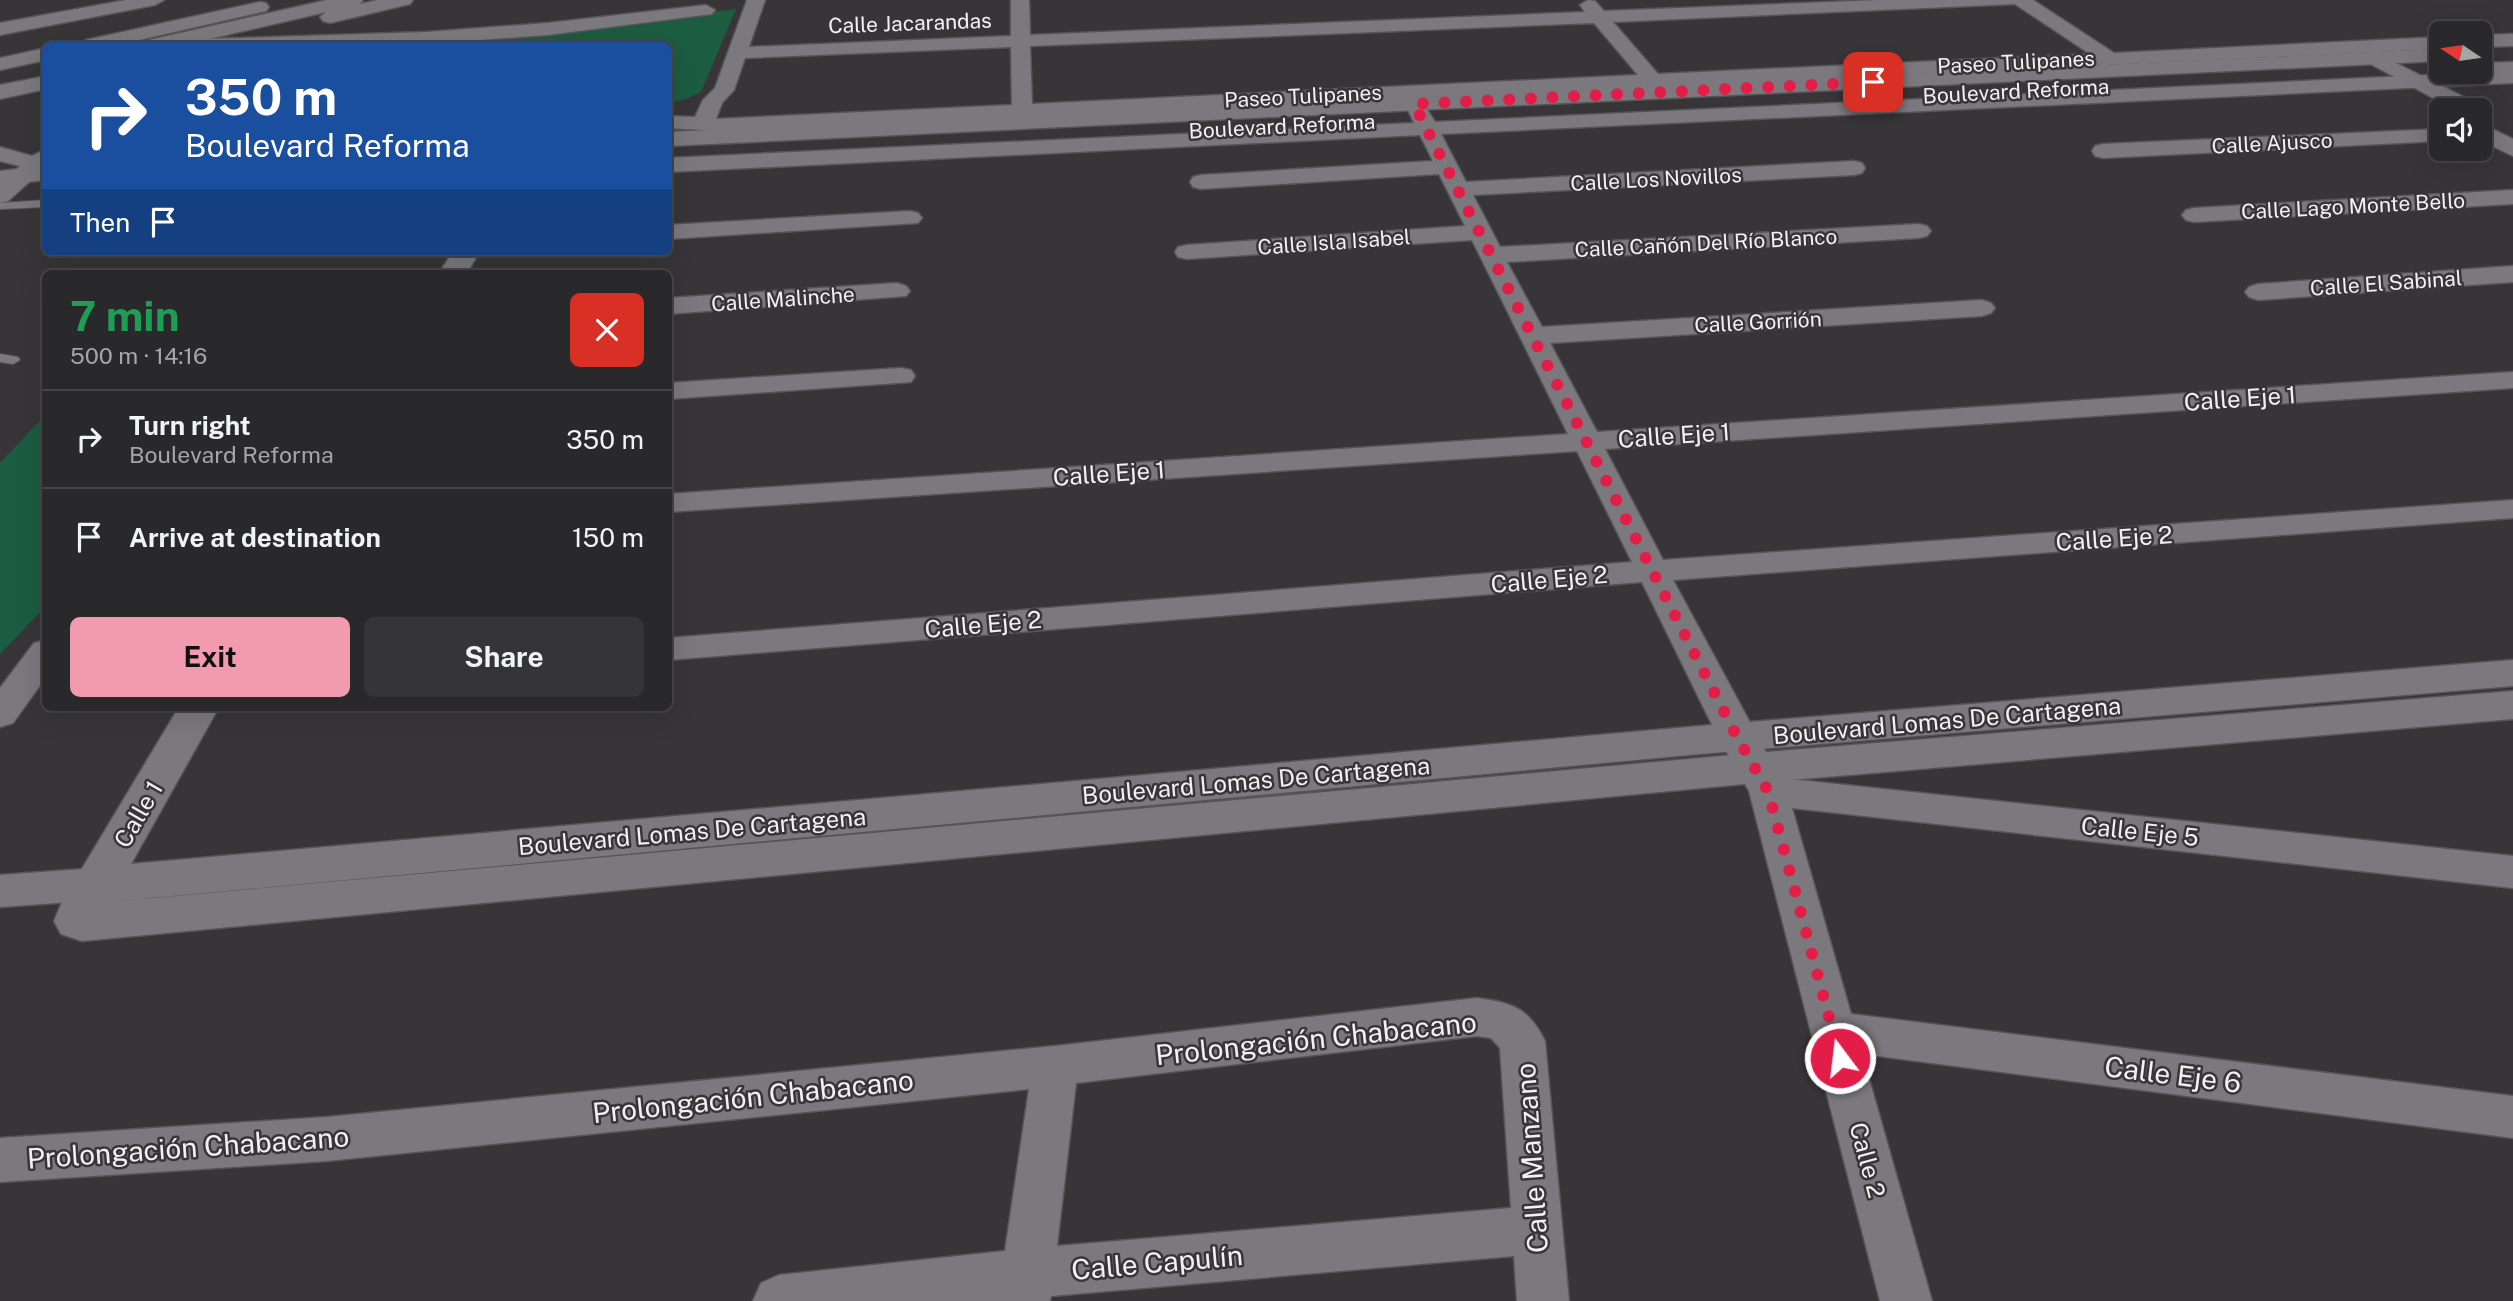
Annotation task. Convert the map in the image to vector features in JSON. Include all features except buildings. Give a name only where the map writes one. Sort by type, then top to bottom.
[{"type":"main road","points":[[166,42],[353,0]]},
{"type":"main road","points":[[222,42],[403,0]]},
{"type":"main road","points":[[2492,52],[2513,51]]},
{"type":"main road","name":"Boulevard Reforma","points":[[672,156],[2387,71],[2429,59]]},
{"type":"main road","points":[[2492,69],[2513,68]]},
{"type":"main road","points":[[0,78],[42,69]]},
{"type":"main road","points":[[2387,71],[2429,100]]},
{"type":"main road","points":[[2387,71],[2446,98]]},
{"type":"main road","name":"Boulevard Reforma","points":[[672,139],[1422,117],[2429,71]]},
{"type":"main road","points":[[0,92],[42,83]]},
{"type":"main road","points":[[2492,129],[2513,132]]},
{"type":"main road","points":[[2492,135],[2513,149]]},
{"type":"main road","points":[[0,196],[42,191]]},
{"type":"main road","name":"Boulevard Lomas De Cartagena","points":[[1753,765],[2513,673]]},
{"type":"main road","name":"Boulevard Lomas De Cartagena","points":[[88,903],[82,923],[889,831],[2513,705]]},
{"type":"main road","name":"Calle 1","points":[[88,903],[197,711]]},
{"type":"street","points":[[0,29],[155,0]]},
{"type":"street","points":[[704,124],[713,100],[724,90],[756,1],[777,0]]},
{"type":"street","points":[[1020,0],[1021,109]]},
{"type":"street","points":[[1584,0],[1652,79]]},
{"type":"street","name":"Calle Jacarandas","points":[[737,53],[2008,0]]},
{"type":"street","points":[[2021,0],[2109,58]]},
{"type":"street","points":[[210,42],[265,3]]},
{"type":"street","points":[[103,42],[265,3]]},
{"type":"street","points":[[313,42],[449,37],[548,29],[706,10]]},
{"type":"street","points":[[2492,41],[2513,40]]},
{"type":"street","points":[[2124,42],[2147,56]]},
{"type":"street","name":"Paseo Tulipanes","points":[[672,122],[704,124],[2429,44]]},
{"type":"street","points":[[0,65],[42,55]]},
{"type":"street","points":[[2387,71],[2513,78]]},
{"type":"street","points":[[672,107],[713,100]]},
{"type":"street","points":[[672,165],[1422,117]]},
{"type":"street","name":"Calle 2","points":[[1422,117],[1753,765],[1833,1031],[1906,1301]]},
{"type":"street","name":"Calle Ajusco","points":[[2103,151],[2429,136]]},
{"type":"street","points":[[0,154],[29,169],[0,196]]},
{"type":"street","name":"Calle Los Novillos","points":[[1454,178],[1854,168]]},
{"type":"street","points":[[1201,182],[1454,178]]},
{"type":"street","name":"Calle Lago Monte Bello","points":[[2194,215],[2513,197]]},
{"type":"street","points":[[672,232],[910,218]]},
{"type":"street","name":"Calle Cañón Del Río Blanco","points":[[1487,244],[1919,231]]},
{"type":"street","name":"Calle Isla Isabel","points":[[1187,252],[1487,244]]},
{"type":"street","name":"Calle El Sabinal","points":[[2258,292],[2513,274]]},
{"type":"street","name":"Calle Malinche","points":[[672,306],[897,291]]},
{"type":"street","name":"Calle Gorrión","points":[[1533,336],[1982,308]]},
{"type":"street","points":[[672,391],[901,376]]},
{"type":"street","name":"Calle Eje 1","points":[[672,503],[2513,380]]},
{"type":"street","name":"Calle Eje 2","points":[[672,649],[1652,570],[2513,509]]},
{"type":"street","points":[[0,714],[42,656]]},
{"type":"street","name":"Calle Eje 5","points":[[1753,765],[2513,872]]},
{"type":"street","name":"Boulevard Lomas De Cartagena","points":[[0,891],[88,903]]},
{"type":"street","name":"Prolongación Chabacano","points":[[0,1160],[327,1139],[1055,1066],[1476,1017],[1504,1021]]},
{"type":"street","name":"Calle Manzano","points":[[1504,1021],[1522,1041],[1535,1230],[1543,1301]]},
{"type":"street","name":"Calle Eje 6","points":[[1833,1031],[2513,1117]]},
{"type":"street","points":[[1026,1287],[1055,1066]]},
{"type":"street","name":"Calle Capulín","points":[[779,1301],[1026,1287],[1535,1230]]},
{"type":"lane","points":[[0,206],[42,203]]},
{"type":"green space","points":[[736,9],[701,92],[672,102],[672,42],[408,42],[564,32]]},
{"type":"green space","points":[[42,418],[42,610],[0,654],[0,463]]},
{"type":"route","points":[[1840,1058],[1768,791],[1737,737],[1414,104],[1873,82]]}]
